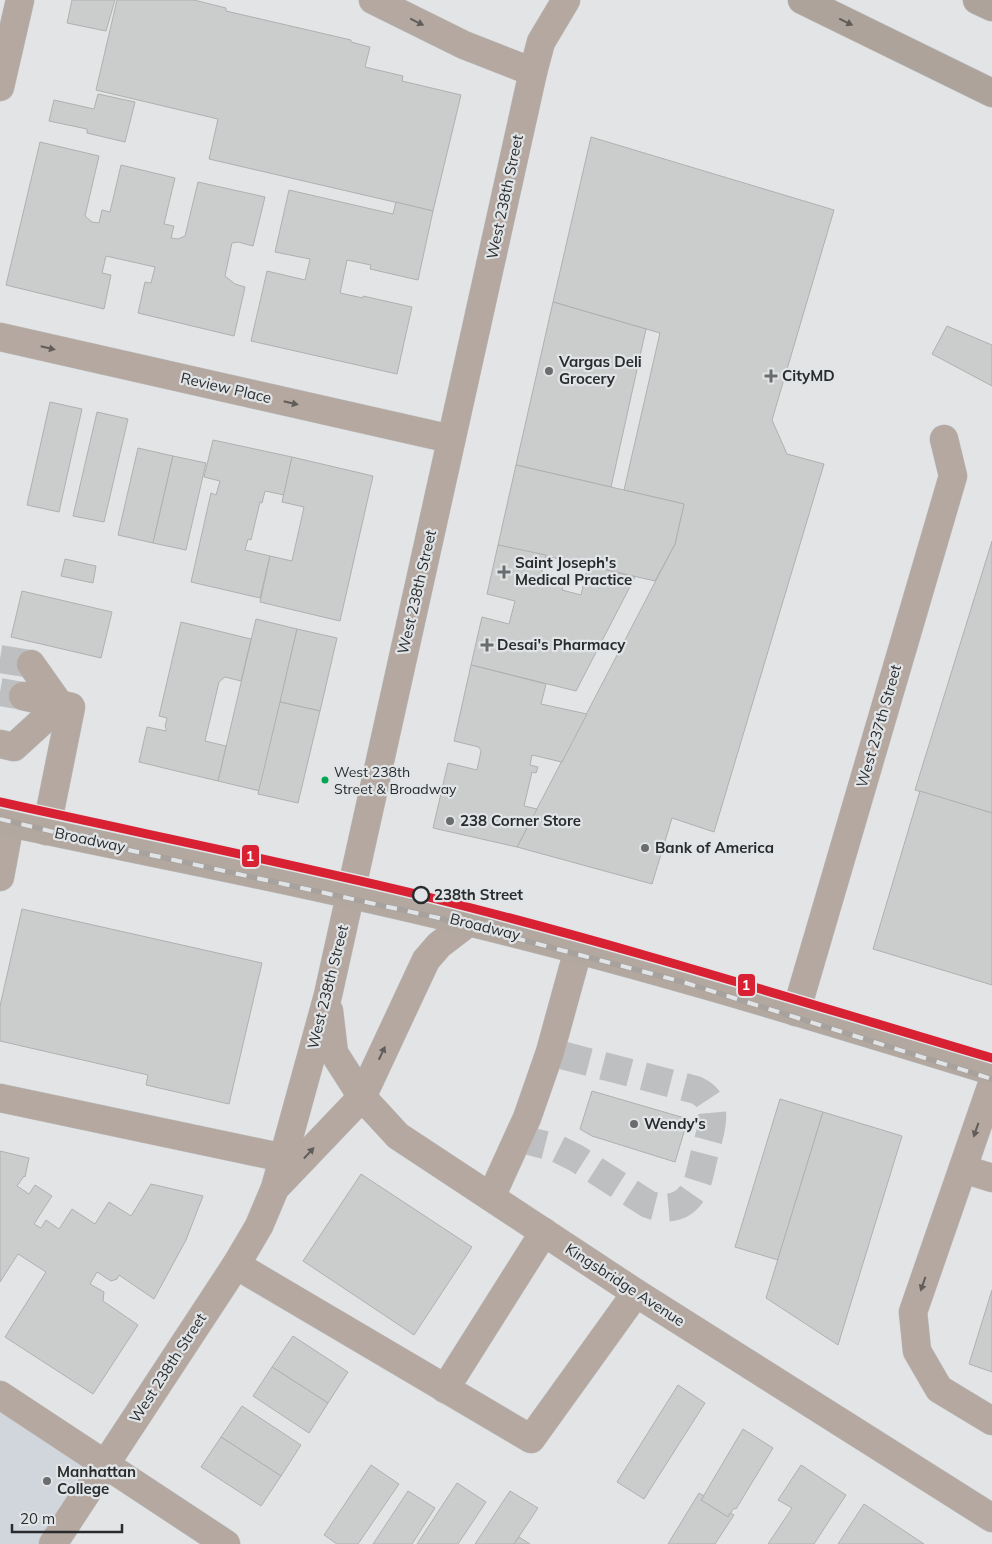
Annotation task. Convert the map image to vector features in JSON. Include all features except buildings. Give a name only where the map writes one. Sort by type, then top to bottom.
[{"type":"highway","points":[[802,0],[992,93]]},
{"type":"highway","points":[[976,0],[992,7]]},
{"type":"main road","name":"Broadway","points":[[5,822],[350,894],[469,922],[578,950],[796,1012],[992,1071]]},
{"type":"street","points":[[0,87],[20,0]]},
{"type":"street","points":[[374,0],[464,45],[533,72]]},
{"type":"street","name":"West 238th Street","points":[[53,1544],[236,1265],[259,1226],[276,1188],[328,995],[533,72],[541,42],[566,0]]},
{"type":"street","name":"Review Place","points":[[0,337],[451,439]]},
{"type":"street","name":"West 237th Street","points":[[796,1012],[953,476],[944,439]]},
{"type":"street","points":[[31,664],[60,705]]},
{"type":"street","points":[[23,696],[71,707],[46,831]]},
{"type":"street","points":[[0,744],[14,747],[60,705]]},
{"type":"street","points":[[0,876],[5,822]]},
{"type":"street","name":"West 238th Street","points":[[276,1188],[362,1097],[426,960],[439,946],[469,922]]},
{"type":"street","points":[[491,1197],[530,1109],[550,1052],[578,950]]},
{"type":"street","name":"Kingsbridge Avenue","points":[[328,995],[334,1053],[362,1097],[398,1136],[636,1293],[992,1518]]},
{"type":"street","points":[[992,1084],[913,1312],[917,1351],[939,1389],[992,1421]]},
{"type":"street","points":[[0,1098],[284,1158]]},
{"type":"street","points":[[963,1169],[992,1178]]},
{"type":"street","points":[[445,1389],[544,1232]]},
{"type":"street","points":[[236,1265],[531,1439],[636,1293]]},
{"type":"street","points":[[0,1395],[226,1544]]},
{"type":"shaded area","name":"Manhattan College","points":[[0,1395],[105,1464],[53,1544],[0,1544]]},
{"type":"tunnel","points":[[0,659],[31,664]]},
{"type":"tunnel","points":[[0,692],[23,696]]},
{"type":"tunnel","points":[[518,1138],[556,1148],[576,1158],[648,1204],[655,1206],[663,1208],[676,1206],[688,1199],[696,1186],[712,1121],[712,1109],[704,1095],[696,1090],[550,1052]]},
{"type":"railway","points":[[0,819],[133,851],[439,918],[683,982],[992,1079]]},
{"type":"transit line","name":"1","points":[[0,802],[324,873],[503,916],[713,975],[992,1058]]},
{"type":"place","name":"Vargas Deli Grocery","points":[[549,371]]},
{"type":"place","name":"CityMD","points":[[771,376]]},
{"type":"place","name":"Saint Joseph's Medical Practice","points":[[504,572]]},
{"type":"place","name":"Desai's Pharmacy","points":[[487,645]]},
{"type":"place","name":"West 238th Street & Broadway","points":[[325,780]]},
{"type":"place","name":"238 Corner Store","points":[[450,821]]},
{"type":"place","name":"Bank of America","points":[[645,848]]},
{"type":"place","name":"238th Street","points":[[421,895]]},
{"type":"place","name":"Wendy's","points":[[634,1124]]},
{"type":"place","name":"Manhattan College","points":[[47,1481]]}]
